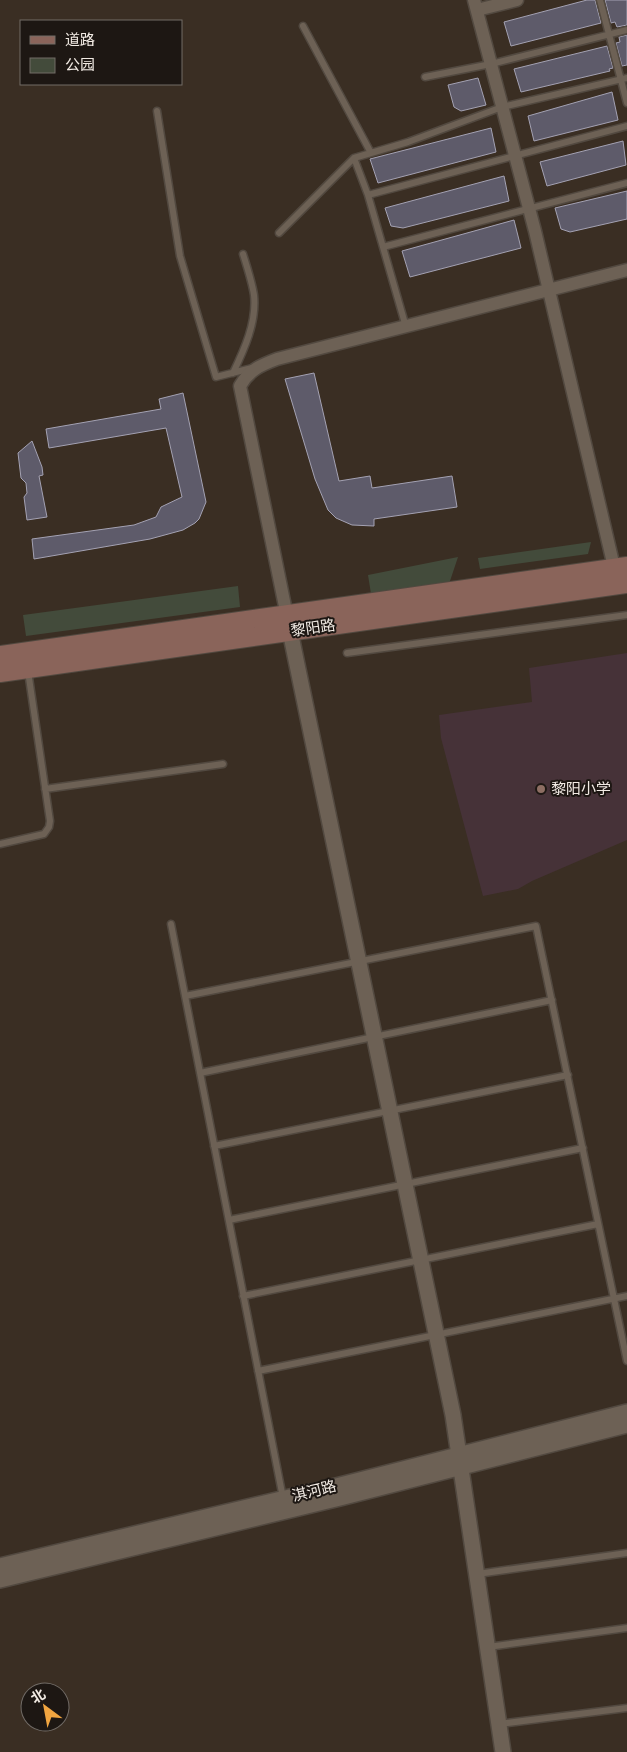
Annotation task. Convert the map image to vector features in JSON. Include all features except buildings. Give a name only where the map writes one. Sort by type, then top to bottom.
[{"type":"main road","name":"黎阳路","points":[[0,655],[621,566]]},
{"type":"main road","name":"黎阳路","points":[[0,673],[627,584]]},
{"type":"street","points":[[517,0],[476,5],[621,566]]},
{"type":"street","points":[[502,1752],[453,1415],[240,386],[246,376],[256,367],[277,359],[627,270]]},
{"type":"street","name":"淇河路","points":[[0,1580],[340,1498],[627,1412]]},
{"type":"street","name":"淇河路","points":[[0,1566],[283,1498],[627,1425]]},
{"type":"lane","points":[[600,0],[624,78],[627,103]]},
{"type":"lane","points":[[303,26],[371,153]]},
{"type":"lane","points":[[425,77],[491,64],[627,30]]},
{"type":"lane","points":[[279,232],[354,158],[408,142],[502,107],[624,78]]},
{"type":"lane","points":[[156,111],[180,256],[216,377],[256,367]]},
{"type":"lane","points":[[368,195],[627,126]]},
{"type":"lane","points":[[354,158],[368,195],[406,327]]},
{"type":"lane","points":[[383,247],[627,183]]},
{"type":"lane","points":[[232,373],[240,358],[254,318],[254,296],[244,254]]},
{"type":"lane","points":[[347,653],[627,615]]},
{"type":"lane","points":[[0,844],[44,834],[49,827],[50,821],[27,669]]},
{"type":"lane","points":[[45,789],[223,764]]},
{"type":"lane","points":[[171,924],[283,1498]]},
{"type":"lane","points":[[185,996],[536,926],[627,1361]]},
{"type":"lane","points":[[200,1072],[552,1000]]},
{"type":"lane","points":[[214,1146],[568,1074]]},
{"type":"lane","points":[[229,1220],[583,1148]]},
{"type":"lane","points":[[243,1296],[598,1224]]},
{"type":"lane","points":[[258,1371],[627,1296]]},
{"type":"lane","points":[[477,1574],[627,1553]]},
{"type":"lane","points":[[488,1647],[627,1628]]},
{"type":"lane","points":[[499,1724],[627,1708]]},
{"type":"shaded area","name":"黎阳小学","points":[[627,653],[627,840],[532,881],[518,889],[483,896],[441,738],[439,715],[532,702],[529,668]]},
{"type":"green space","points":[[591,542],[588,554],[480,569],[478,558]]},
{"type":"green space","points":[[458,557],[449,584],[372,600],[368,575]]},
{"type":"green space","points":[[238,586],[240,607],[26,636],[23,615]]},
{"type":"place","name":"黎阳小学","points":[[541,789]]}]
